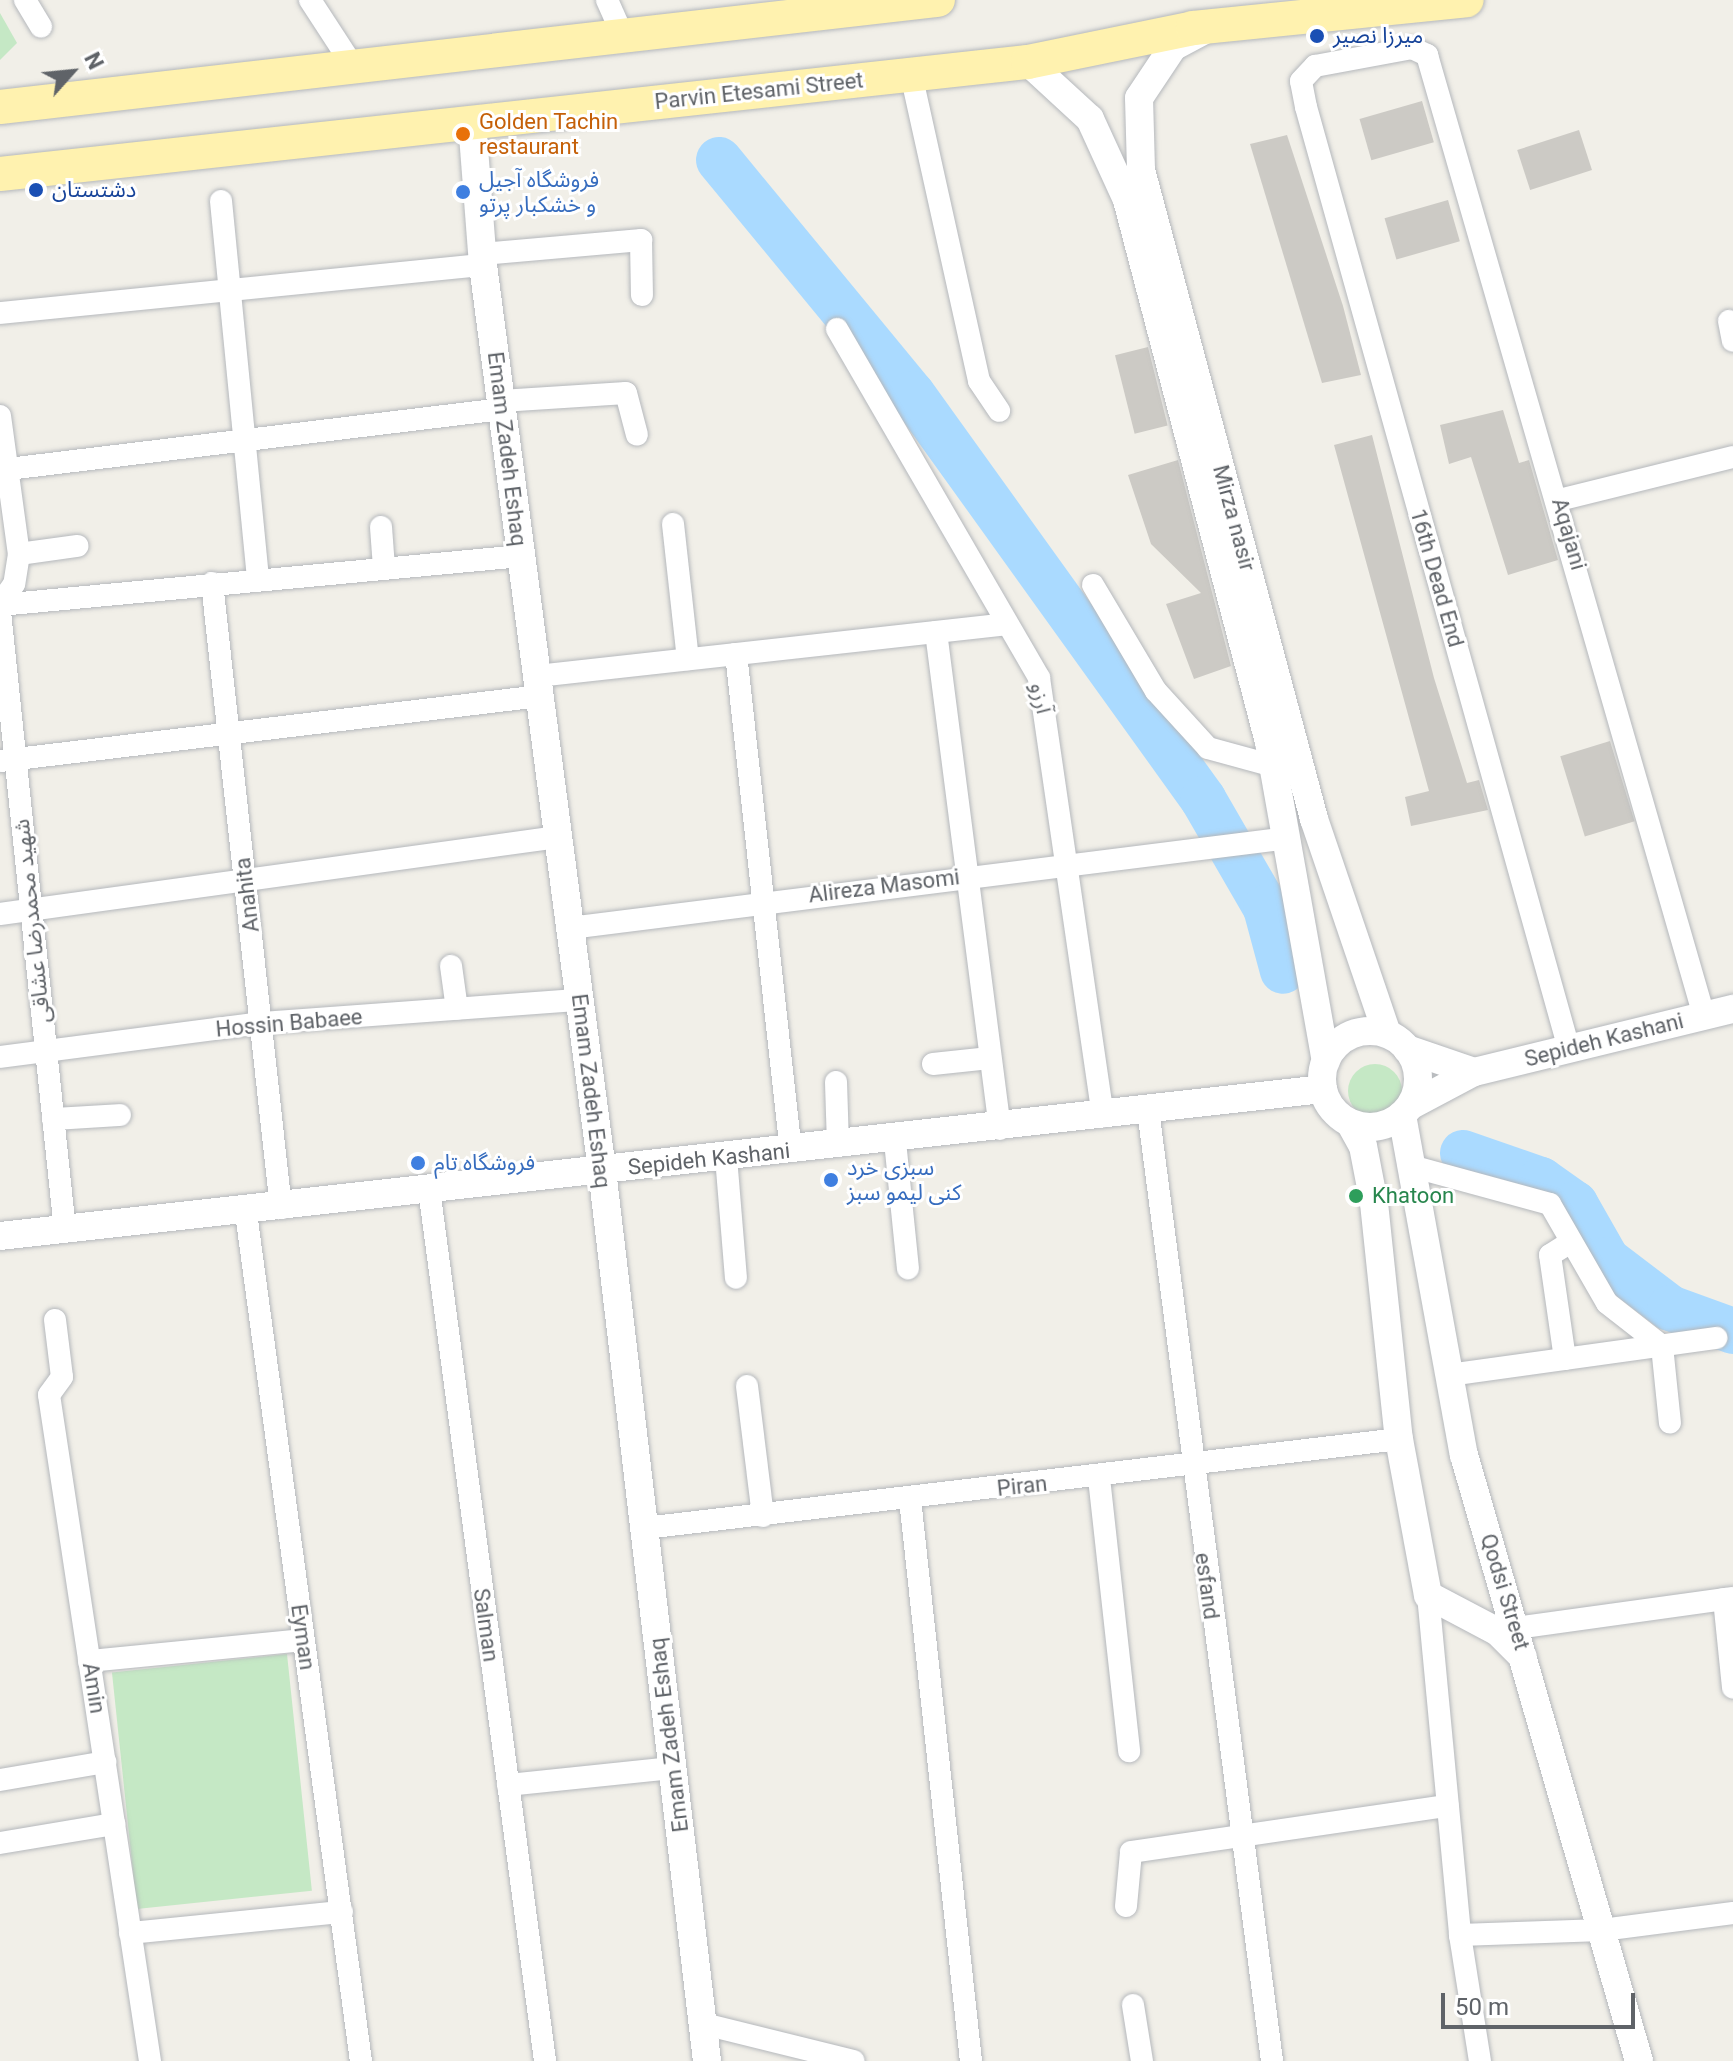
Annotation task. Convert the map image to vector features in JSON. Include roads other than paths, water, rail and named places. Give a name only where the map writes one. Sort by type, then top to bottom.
[{"type":"main road","points":[[0,107],[623,36],[820,8],[938,0]]},
{"type":"main road","name":"Parvin Etesami Street","points":[[0,174],[1028,62],[1212,26],[1467,0]]},
{"type":"main road","points":[[0,85],[70,98]]},
{"type":"street","points":[[25,0],[41,27]]},
{"type":"street","points":[[310,0],[353,66]]},
{"type":"street","points":[[607,0],[623,36]]},
{"type":"street","name":"Mirza nasir","points":[[1212,26],[1173,47],[1139,98],[1129,173],[1274,766],[1324,1075]]},
{"type":"street","name":"Aqajani","points":[[1306,107],[1301,81],[1315,66],[1412,48],[1427,55],[1559,500],[1704,1016]]},
{"type":"street","name":"Mirza nasir","points":[[1028,62],[1077,100],[1129,173],[1312,811],[1397,1042]]},
{"type":"street","points":[[911,74],[979,381],[999,411]]},
{"type":"street","name":"16th Dead End","points":[[1306,107],[1569,1049]]},
{"type":"street","name":"Emam Zadeh Eshaq","points":[[472,122],[483,260],[602,1170],[707,2061]]},
{"type":"street","points":[[221,201],[239,441],[258,578]]},
{"type":"street","points":[[0,313],[641,240],[642,295]]},
{"type":"street","name":"آرزو","points":[[837,329],[978,562],[1006,624],[1039,678],[1103,1116]]},
{"type":"street","points":[[4,470],[501,405],[626,393],[637,435]]},
{"type":"street","points":[[0,416],[4,470],[19,554],[14,584],[0,604]]},
{"type":"street","points":[[1559,500],[1733,457]]},
{"type":"street","points":[[673,524],[688,659]]},
{"type":"street","points":[[381,527],[384,568]]},
{"type":"street","points":[[19,554],[77,546]]},
{"type":"street","points":[[0,604],[521,556]]},
{"type":"street","name":"Anahita","points":[[212,583],[263,1023],[281,1208]]},
{"type":"street","points":[[1093,585],[1156,691],[1208,748],[1274,766]]},
{"type":"street","name":"شهید محمدرضا عشاقی","points":[[0,612],[8,759],[31,910],[65,1230]]},
{"type":"street","points":[[8,759],[228,733],[538,686],[688,659],[1006,624]]},
{"type":"street","points":[[936,632],[965,876],[1000,1129]]},
{"type":"street","points":[[736,654],[760,902],[791,1150]]},
{"type":"street","points":[[1286,827],[1312,811]]},
{"type":"street","name":"Alireza Masomi","points":[[570,928],[1199,847],[1286,827]]},
{"type":"street","points":[[0,914],[558,837]]},
{"type":"street","points":[[451,966],[457,1009]]},
{"type":"street","name":"Hossin Babaee","points":[[0,1057],[263,1023],[579,1000]]},
{"type":"street","name":"Sepideh Kashani","points":[[1406,1110],[1474,1072],[1733,1009]]},
{"type":"street","points":[[1474,1072],[1397,1042],[1351,1035],[1324,1075],[1363,1146],[1374,1203],[1399,1439],[1428,1595],[1460,1935],[1480,2061]]},
{"type":"street","points":[[1350,1123],[1377,1127],[1406,1110],[1418,1071],[1397,1042]]},
{"type":"street","points":[[933,1064],[990,1058]]},
{"type":"street","name":"Sepideh Kashani","points":[[0,1236],[246,1213],[429,1189],[1000,1129],[1148,1110],[1324,1075]]},
{"type":"street","points":[[836,1082],[838,1146]]},
{"type":"street","name":"esfand","points":[[1148,1110],[1191,1467],[1244,1835],[1272,2061]]},
{"type":"street","name":"Qodsi Street","points":[[1406,1110],[1411,1166],[1449,1375],[1516,1628],[1639,2061]]},
{"type":"street","points":[[53,1119],[120,1115]]},
{"type":"street","points":[[895,1141],[908,1268]]},
{"type":"street","points":[[726,1157],[736,1278]]},
{"type":"street","points":[[1411,1166],[1550,1204],[1569,1243],[1607,1303],[1662,1346],[1670,1423]]},
{"type":"street","name":"Salman","points":[[429,1189],[545,2061]]},
{"type":"street","name":"Eyman","points":[[246,1213],[361,2061]]},
{"type":"street","points":[[1565,1359],[1550,1255],[1569,1243]]},
{"type":"street","name":"Amin","points":[[55,1320],[62,1377],[49,1395],[150,2061]]},
{"type":"street","points":[[1449,1375],[1716,1338]]},
{"type":"street","points":[[747,1386],[763,1516]]},
{"type":"street","name":"Piran","points":[[645,1528],[1099,1478],[1399,1439]]},
{"type":"street","points":[[1099,1478],[1129,1751]]},
{"type":"street","points":[[910,1499],[971,2061]]},
{"type":"street","points":[[1428,1595],[1498,1632],[1525,1660]]},
{"type":"street","points":[[1516,1628],[1728,1598],[1733,1688]]},
{"type":"street","points":[[89,1661],[303,1640]]},
{"type":"street","points":[[0,1780],[105,1762]]},
{"type":"street","points":[[508,1785],[673,1768]]},
{"type":"street","points":[[1126,1906],[1131,1852],[1448,1806]]},
{"type":"street","points":[[0,1843],[114,1824]]},
{"type":"street","points":[[130,1933],[342,1912]]},
{"type":"street","points":[[1460,1935],[1602,1930],[1733,1913]]},
{"type":"street","points":[[1133,2005],[1142,2061]]},
{"type":"street","points":[[704,2024],[854,2061]]},
{"type":"waterway","points":[[719,160],[912,394],[1203,799],[1266,908],[1283,971]]},
{"type":"waterway","points":[[1463,1153],[1541,1180],[1575,1204],[1607,1260],[1670,1308],[1733,1331]]},
{"type":"place","name":"میرزا نصیر","points":[[1317,36]]},
{"type":"place","name":"Golden Tachin restaurant","points":[[463,134]]},
{"type":"place","name":"دشتستان","points":[[36,190]]},
{"type":"place","name":"فروشگاه آجیل و خشکبار پرتو","points":[[463,192]]},
{"type":"place","name":"فروشگاه تام","points":[[418,1163]]},
{"type":"place","name":"سبزی خرد کنی لیمو سبز","points":[[831,1180]]},
{"type":"place","name":"Khatoon","points":[[1356,1196]]}]
